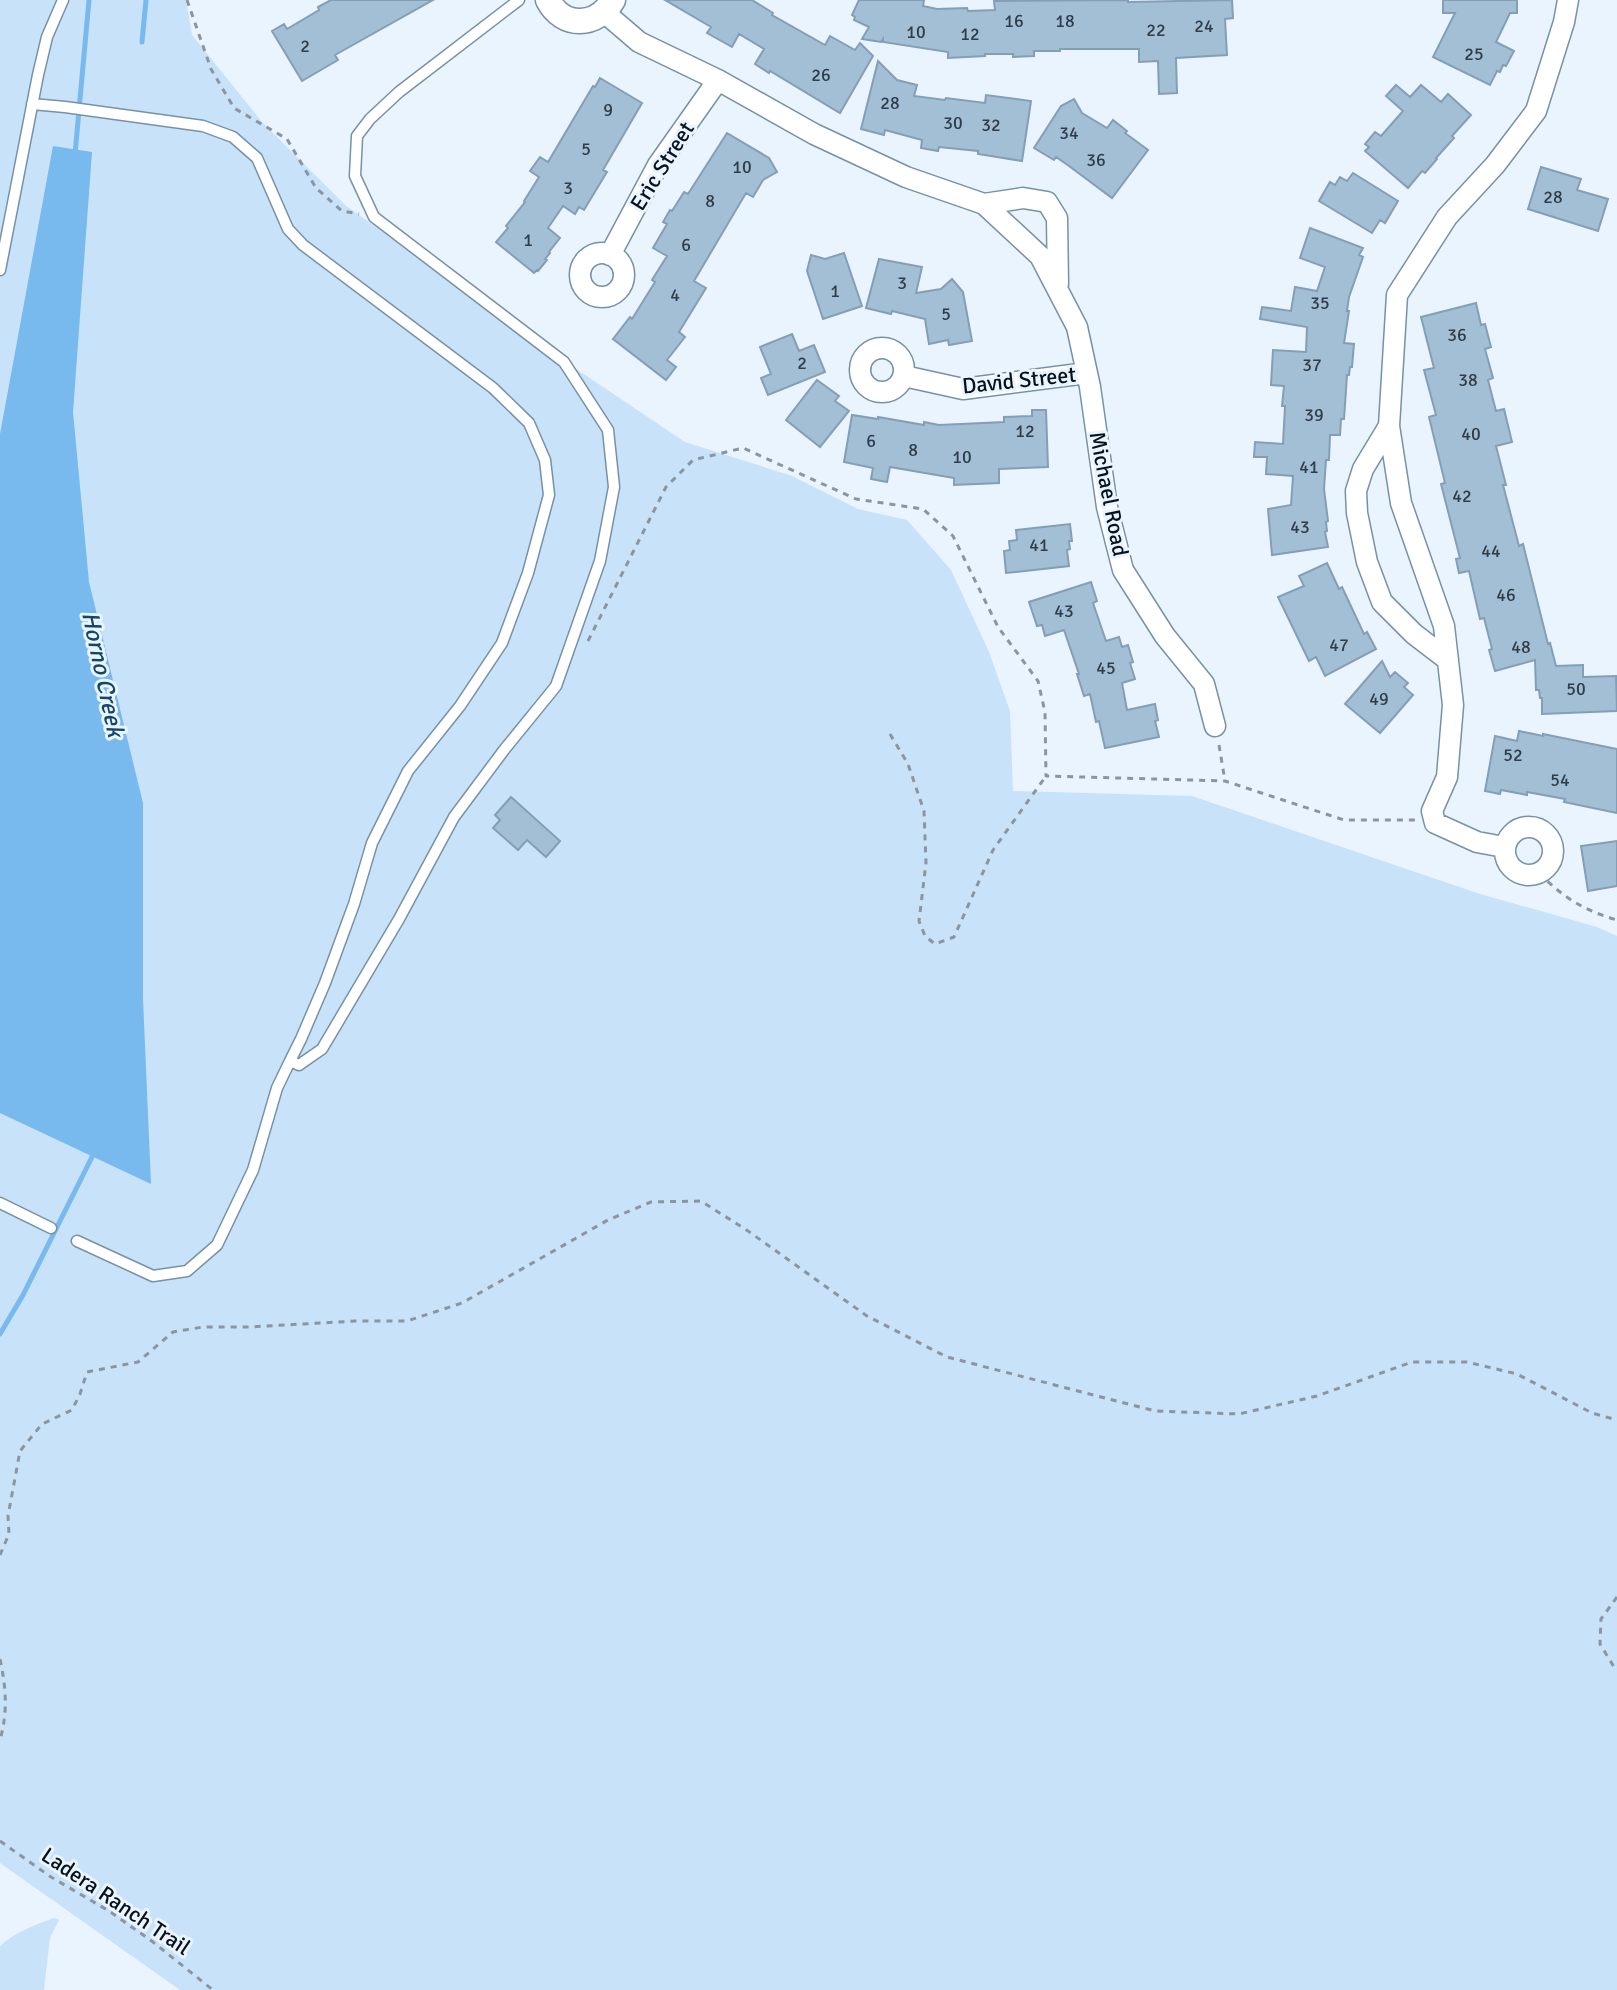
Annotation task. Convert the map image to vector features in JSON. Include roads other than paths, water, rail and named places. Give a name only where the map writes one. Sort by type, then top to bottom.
[{"type":"street","points":[[548,0],[560,15],[571,20],[595,18],[608,6]]},
{"type":"street","points":[[1504,847],[1477,842],[1435,823],[1432,811],[1447,777],[1453,705],[1444,626],[1401,503],[1389,426],[1397,295],[1447,217],[1495,165],[1536,111],[1568,0]]},
{"type":"street","name":"Michael Road","points":[[608,6],[639,42],[718,80],[814,134],[906,177],[984,204],[1040,256],[1077,327],[1107,507],[1123,570],[1165,636],[1204,684],[1215,726]]},
{"type":"street","name":"Eric Street","points":[[610,255],[658,165],[718,80]]},
{"type":"street","name":"Michael Road","points":[[984,204],[1023,198],[1047,202],[1057,218],[1058,288]]},
{"type":"street","name":"David Street","points":[[904,376],[963,389],[1087,373]]},
{"type":"street","points":[[1389,426],[1363,469],[1356,491],[1367,562],[1382,602],[1414,634],[1448,660]]},
{"type":"street","points":[[1536,827],[1549,837],[1553,853],[1551,861],[1539,873],[1524,875],[1511,868],[1504,855],[1504,847],[1519,828],[1536,827]]},
{"type":"lane","points":[[0,270],[47,37],[63,0]]},
{"type":"lane","points":[[290,1061],[299,1065],[322,1049],[399,919],[454,817],[556,686],[600,561],[614,487],[608,430],[564,362],[374,217],[355,176],[357,136],[370,119],[399,92],[519,0]]},
{"type":"lane","points":[[32,104],[203,126],[233,137],[257,158],[288,229],[303,245],[493,388],[529,423],[545,460],[549,495],[528,573],[502,643],[460,706],[408,771],[372,843],[330,970],[277,1088],[253,1170],[217,1245],[187,1271],[153,1276],[77,1241]]},
{"type":"lane","points":[[0,1203],[51,1228]]},
{"type":"water","points":[[53,146],[92,152],[73,412],[89,582],[143,803],[143,999],[151,1184],[0,1113],[0,434]]},
{"type":"waterway","name":"Horno Creek","points":[[75,154],[89,0]]},
{"type":"waterway","points":[[142,42],[146,0]]},
{"type":"waterway","name":"Horno Creek","points":[[0,1334],[23,1295],[92,1157],[92,1151]]}]
